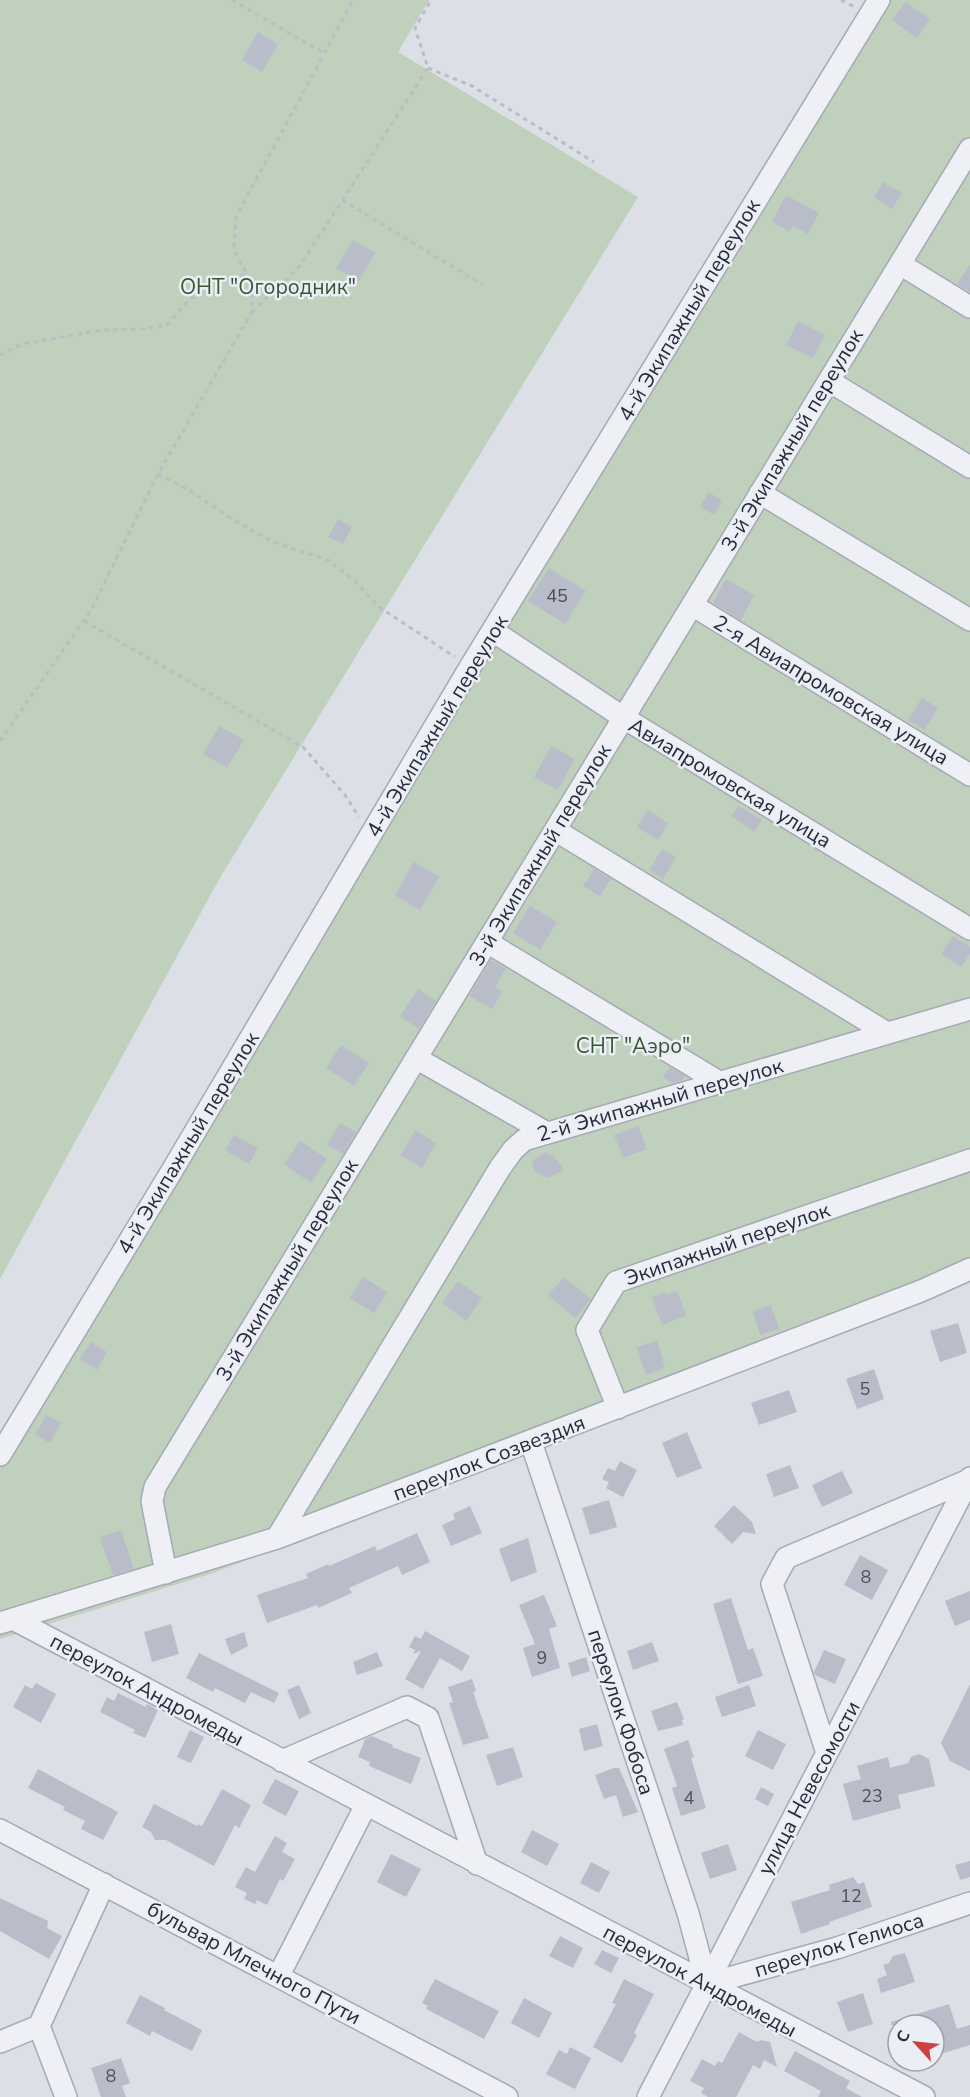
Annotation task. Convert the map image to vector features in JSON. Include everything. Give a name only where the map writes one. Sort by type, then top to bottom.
[{"type":"street","name":"4-й Экипажный переулок","points":[[0,1455],[470,667],[879,0]]},
{"type":"street","name":"3-й Экипажный переулок","points":[[166,1573],[152,1502],[155,1488],[969,153]]},
{"type":"street","points":[[900,264],[970,307]]},
{"type":"street","points":[[829,381],[970,467]]},
{"type":"street","points":[[760,493],[970,620]]},
{"type":"street","name":"2-я Авиапромовская улица","points":[[692,605],[970,775]]},
{"type":"street","name":"Авиапромовская улица","points":[[494,631],[624,718],[970,929]]},
{"type":"street","points":[[555,831],[887,1034]]},
{"type":"street","points":[[487,942],[719,1082]]},
{"type":"street","name":"2-й Экипажный переулок","points":[[277,1538],[500,1168],[513,1150],[524,1140],[970,1009]]},
{"type":"street","points":[[416,1058],[547,1133]]},
{"type":"street","name":"Экипажный переулок","points":[[618,1408],[587,1330],[616,1282],[970,1160]]},
{"type":"street","name":"переулок Созвездия","points":[[7,1621],[277,1538],[921,1291],[970,1269]]},
{"type":"street","name":"переулок Фобоса","points":[[531,1442],[684,1901],[706,1984]]},
{"type":"street","points":[[827,1753],[772,1584],[786,1558],[970,1479]]},
{"type":"street","name":"улица Невесомости","points":[[648,2097],[970,1479]]},
{"type":"street","name":"переулок Андромеды","points":[[7,1621],[282,1761],[924,2097]]},
{"type":"street","points":[[282,1761],[407,1707],[428,1718],[477,1864]]},
{"type":"street","points":[[279,1975],[366,1805]]},
{"type":"street","name":"бульвар Млечного Пути","points":[[0,1830],[507,2097]]},
{"type":"street","points":[[0,2042],[39,2026],[104,1884]]},
{"type":"street","name":"переулок Гелиоса","points":[[706,1984],[837,1948],[970,1903]]},
{"type":"street","points":[[39,2026],[66,2097]]},
{"type":"path","points":[[232,0],[324,53]]},
{"type":"path","points":[[252,312],[252,292],[247,274],[234,250],[236,217],[353,0]]},
{"type":"path","points":[[431,0],[415,28],[428,68],[472,86],[594,162]]},
{"type":"path","points":[[0,741],[84,621],[158,474],[252,312],[299,267],[428,68]]},
{"type":"path","points":[[342,200],[483,285]]},
{"type":"path","points":[[0,355],[22,344],[102,330],[143,329],[167,325],[189,299],[216,285],[247,274]]},
{"type":"path","points":[[158,474],[192,492],[230,518],[273,542],[328,560],[355,581],[379,607],[470,667]]},
{"type":"path","points":[[84,621],[303,747],[345,795],[371,835]]},
{"type":"green space","name":"ОНТ \"Огородник\"","points":[[0,0],[429,0],[398,52],[638,197],[221,876],[0,1279]]},
{"type":"green space","name":"СНТ \"Аэро\"","points":[[870,0],[970,0],[970,1277],[213,1573],[0,1639],[0,1443]]},
{"type":"building","points":[[906,2],[930,19],[917,38],[892,20]]},
{"type":"building","points":[[258,32],[278,44],[262,72],[242,60]]},
{"type":"building","points":[[883,182],[902,193],[892,209],[874,197]]},
{"type":"building","points":[[786,195],[819,213],[808,234],[793,226],[790,232],[772,222]]},
{"type":"building","points":[[353,240],[375,253],[359,281],[336,268]]},
{"type":"building","points":[[970,265],[970,292],[957,284]]},
{"type":"building","points":[[798,321],[825,335],[813,358],[786,345]]},
{"type":"building","points":[[709,492],[722,501],[714,515],[700,506]]},
{"type":"building","points":[[338,519],[352,527],[343,544],[328,537]]},
{"type":"building","points":[[549,568],[586,591],[565,624],[528,601]]},
{"type":"building","points":[[726,579],[754,595],[741,620],[713,603]]},
{"type":"building","points":[[922,698],[938,708],[924,730],[908,720]]},
{"type":"building","points":[[219,726],[244,740],[227,768],[203,754]]},
{"type":"building","points":[[551,746],[575,759],[558,790],[534,777]]},
{"type":"building","points":[[738,806],[762,820],[754,832],[731,816]]},
{"type":"building","points":[[648,810],[668,823],[658,840],[637,827]]},
{"type":"building","points":[[662,849],[676,857],[663,879],[649,870]]},
{"type":"building","points":[[414,862],[439,877],[420,910],[395,895]]},
{"type":"building","points":[[594,869],[611,879],[600,896],[583,886]]},
{"type":"building","points":[[530,906],[557,922],[540,950],[513,933]]},
{"type":"building","points":[[953,936],[970,947],[970,954],[961,967],[941,954]]},
{"type":"building","points":[[491,960],[506,969],[495,987],[502,992],[492,1009],[469,996]]},
{"type":"building","points":[[418,989],[436,1001],[419,1029],[400,1016]]},
{"type":"building","points":[[341,1045],[369,1063],[354,1086],[326,1068]]},
{"type":"building","points":[[670,1067],[685,1076],[682,1080],[672,1083],[663,1077]]},
{"type":"building","points":[[340,1123],[356,1132],[343,1154],[327,1145]]},
{"type":"building","points":[[638,1126],[647,1149],[623,1158],[614,1135]]},
{"type":"building","points":[[415,1130],[436,1143],[422,1168],[401,1155]]},
{"type":"building","points":[[234,1135],[258,1148],[249,1164],[225,1150]]},
{"type":"building","points":[[300,1141],[327,1159],[311,1183],[284,1164]]},
{"type":"building","points":[[546,1152],[554,1157],[564,1170],[547,1178],[535,1172],[532,1161]]},
{"type":"building","points":[[363,1277],[387,1292],[374,1313],[350,1298]]},
{"type":"building","points":[[564,1277],[591,1299],[575,1318],[548,1295]]},
{"type":"building","points":[[458,1281],[482,1298],[466,1321],[442,1303]]},
{"type":"building","points":[[677,1291],[686,1316],[662,1325],[652,1297]]},
{"type":"building","points":[[771,1305],[779,1329],[760,1335],[753,1311]]},
{"type":"building","points":[[958,1323],[967,1353],[940,1362],[930,1331]]},
{"type":"building","points":[[657,1341],[665,1368],[646,1375],[637,1347]]},
{"type":"building","points":[[91,1342],[107,1352],[97,1370],[80,1359]]},
{"type":"building","points":[[874,1369],[884,1399],[857,1409],[846,1379]]},
{"type":"building","points":[[789,1390],[797,1412],[759,1425],[751,1403]]},
{"type":"building","points":[[46,1415],[61,1423],[50,1443],[35,1435]]},
{"type":"building","points":[[687,1432],[702,1468],[677,1478],[662,1443]]},
{"type":"building","points":[[620,1461],[637,1470],[623,1497],[606,1488],[609,1482],[602,1479],[608,1468],[615,1471]]},
{"type":"building","points":[[790,1465],[799,1488],[774,1497],[766,1474]]},
{"type":"building","points":[[842,1471],[853,1493],[822,1507],[812,1485]]},
{"type":"building","points":[[609,1500],[617,1527],[590,1535],[582,1508]]},
{"type":"building","points":[[734,1505],[752,1522],[756,1534],[743,1532],[732,1544],[714,1526]]},
{"type":"building","points":[[470,1506],[482,1533],[451,1546],[442,1525],[455,1519],[453,1514]]},
{"type":"building","points":[[121,1530],[134,1569],[113,1575],[100,1537]]},
{"type":"building","points":[[417,1533],[430,1562],[402,1575],[398,1566],[349,1588],[352,1593],[318,1608],[317,1605],[267,1623],[257,1595],[308,1578],[306,1574],[328,1564],[329,1566],[375,1546],[377,1551]]},
{"type":"building","points":[[528,1538],[537,1572],[511,1582],[499,1549]]},
{"type":"building","points":[[860,1555],[888,1570],[872,1600],[844,1585]]},
{"type":"building","points":[[970,1591],[970,1620],[955,1626],[945,1601]]},
{"type":"building","points":[[544,1595],[557,1626],[549,1629],[560,1668],[532,1677],[523,1648],[535,1644],[519,1605]]},
{"type":"building","points":[[731,1598],[748,1650],[753,1648],[763,1676],[738,1684],[713,1604]]},
{"type":"building","points":[[171,1624],[179,1654],[152,1662],[144,1632]]},
{"type":"building","points":[[425,1631],[470,1656],[462,1671],[440,1658],[423,1689],[405,1679],[421,1651],[413,1654],[415,1650],[409,1647],[415,1636],[421,1639]]},
{"type":"building","points":[[244,1632],[248,1646],[231,1655],[225,1639]]},
{"type":"building","points":[[652,1642],[659,1661],[633,1670],[627,1651]]},
{"type":"building","points":[[824,1650],[846,1659],[835,1684],[815,1675],[814,1672]]},
{"type":"building","points":[[377,1652],[383,1666],[357,1675],[353,1662]]},
{"type":"building","points":[[199,1653],[279,1693],[274,1703],[251,1692],[245,1703],[215,1688],[213,1692],[186,1678]]},
{"type":"building","points":[[586,1657],[590,1671],[572,1677],[568,1663]]},
{"type":"building","points":[[472,1679],[476,1691],[473,1692],[489,1738],[463,1745],[449,1703],[453,1702],[448,1687]]},
{"type":"building","points":[[36,1683],[56,1694],[41,1723],[13,1707],[25,1685],[32,1689]]},
{"type":"building","points":[[970,1684],[970,1771],[950,1761],[941,1743]]},
{"type":"building","points":[[299,1685],[311,1713],[299,1719],[287,1690]]},
{"type":"building","points":[[749,1685],[756,1706],[722,1717],[715,1697]]},
{"type":"building","points":[[118,1693],[146,1707],[147,1704],[158,1710],[145,1738],[133,1733],[135,1730],[100,1712],[107,1697],[114,1701]]},
{"type":"building","points":[[677,1702],[684,1719],[682,1720],[683,1725],[658,1731],[651,1711]]},
{"type":"building","points":[[597,1724],[603,1746],[584,1751],[579,1729]]},
{"type":"building","points":[[190,1730],[204,1737],[191,1763],[177,1757]]},
{"type":"building","points":[[758,1730],[786,1744],[773,1770],[745,1756]]},
{"type":"building","points":[[372,1736],[393,1745],[392,1747],[421,1758],[411,1784],[369,1766],[370,1762],[358,1757],[365,1739]]},
{"type":"building","points":[[688,1740],[706,1808],[681,1816],[672,1788],[677,1786],[664,1749]]},
{"type":"building","points":[[513,1747],[523,1777],[497,1786],[486,1755]]},
{"type":"building","points":[[919,1754],[929,1759],[935,1786],[898,1795],[901,1808],[853,1821],[843,1784],[861,1779],[857,1766],[888,1757],[890,1768],[908,1763],[911,1757]]},
{"type":"building","points":[[619,1768],[638,1812],[623,1817],[616,1795],[604,1799],[595,1775]]},
{"type":"building","points":[[38,1769],[118,1812],[103,1840],[81,1829],[85,1821],[63,1810],[65,1807],[28,1788]]},
{"type":"building","points":[[275,1779],[299,1791],[286,1816],[262,1803]]},
{"type":"building","points":[[761,1787],[774,1794],[768,1806],[755,1799]]},
{"type":"building","points":[[222,1789],[251,1805],[239,1828],[235,1825],[214,1866],[166,1840],[155,1840],[151,1832],[142,1827],[154,1804],[197,1826],[198,1824],[202,1826]]},
{"type":"building","points":[[532,1830],[559,1844],[547,1866],[521,1852]]},
{"type":"building","points":[[275,1836],[287,1843],[282,1852],[295,1859],[283,1881],[280,1879],[267,1905],[257,1900],[255,1904],[244,1899],[247,1893],[235,1887],[246,1867],[255,1872]]},
{"type":"building","points":[[728,1844],[737,1870],[710,1879],[701,1853]]},
{"type":"building","points":[[391,1854],[421,1869],[406,1897],[377,1882]]},
{"type":"building","points":[[970,1861],[970,1877],[960,1880],[955,1865]]},
{"type":"building","points":[[591,1862],[610,1872],[599,1893],[580,1883]]},
{"type":"building","points":[[853,1877],[858,1884],[864,1882],[872,1907],[801,1934],[791,1902],[830,1890],[829,1885]]},
{"type":"building","points":[[0,1898],[48,1921],[47,1928],[62,1936],[49,1959],[0,1931]]},
{"type":"building","points":[[560,1936],[583,1948],[573,1968],[549,1956]]},
{"type":"building","points":[[602,1950],[619,1958],[611,1973],[594,1964]]},
{"type":"building","points":[[905,1953],[915,1982],[881,1993],[877,1979],[887,1975],[883,1965],[889,1963],[893,1956]]},
{"type":"building","points":[[435,1979],[499,2011],[484,2039],[426,2009],[428,2006],[422,2003]]},
{"type":"building","points":[[624,1979],[654,1994],[634,2033],[637,2035],[622,2063],[593,2047],[616,2004],[612,2003]]},
{"type":"building","points":[[863,1993],[873,2024],[848,2032],[837,2002]]},
{"type":"building","points":[[140,1995],[202,2030],[192,2051],[152,2031],[150,2036],[126,2023]]},
{"type":"building","points":[[524,1998],[552,2013],[539,2038],[511,2023]]},
{"type":"building","points":[[949,2004],[957,2029],[970,2025],[970,2045],[946,2052],[946,2013],[920,2013]]},
{"type":"building","points":[[739,2032],[757,2042],[761,2040],[770,2042],[777,2067],[764,2060],[760,2069],[753,2065],[736,2097],[708,2097],[701,2093],[704,2088],[690,2081],[702,2059],[715,2066],[718,2061],[722,2063]]},
{"type":"building","points":[[570,2047],[591,2058],[575,2089],[546,2074],[559,2050],[567,2054]]},
{"type":"building","points":[[795,2051],[850,2081],[846,2088],[862,2097],[818,2097],[821,2091],[784,2071]]},
{"type":"building","points":[[121,2058],[130,2083],[122,2086],[126,2097],[101,2097],[91,2068]]}]
